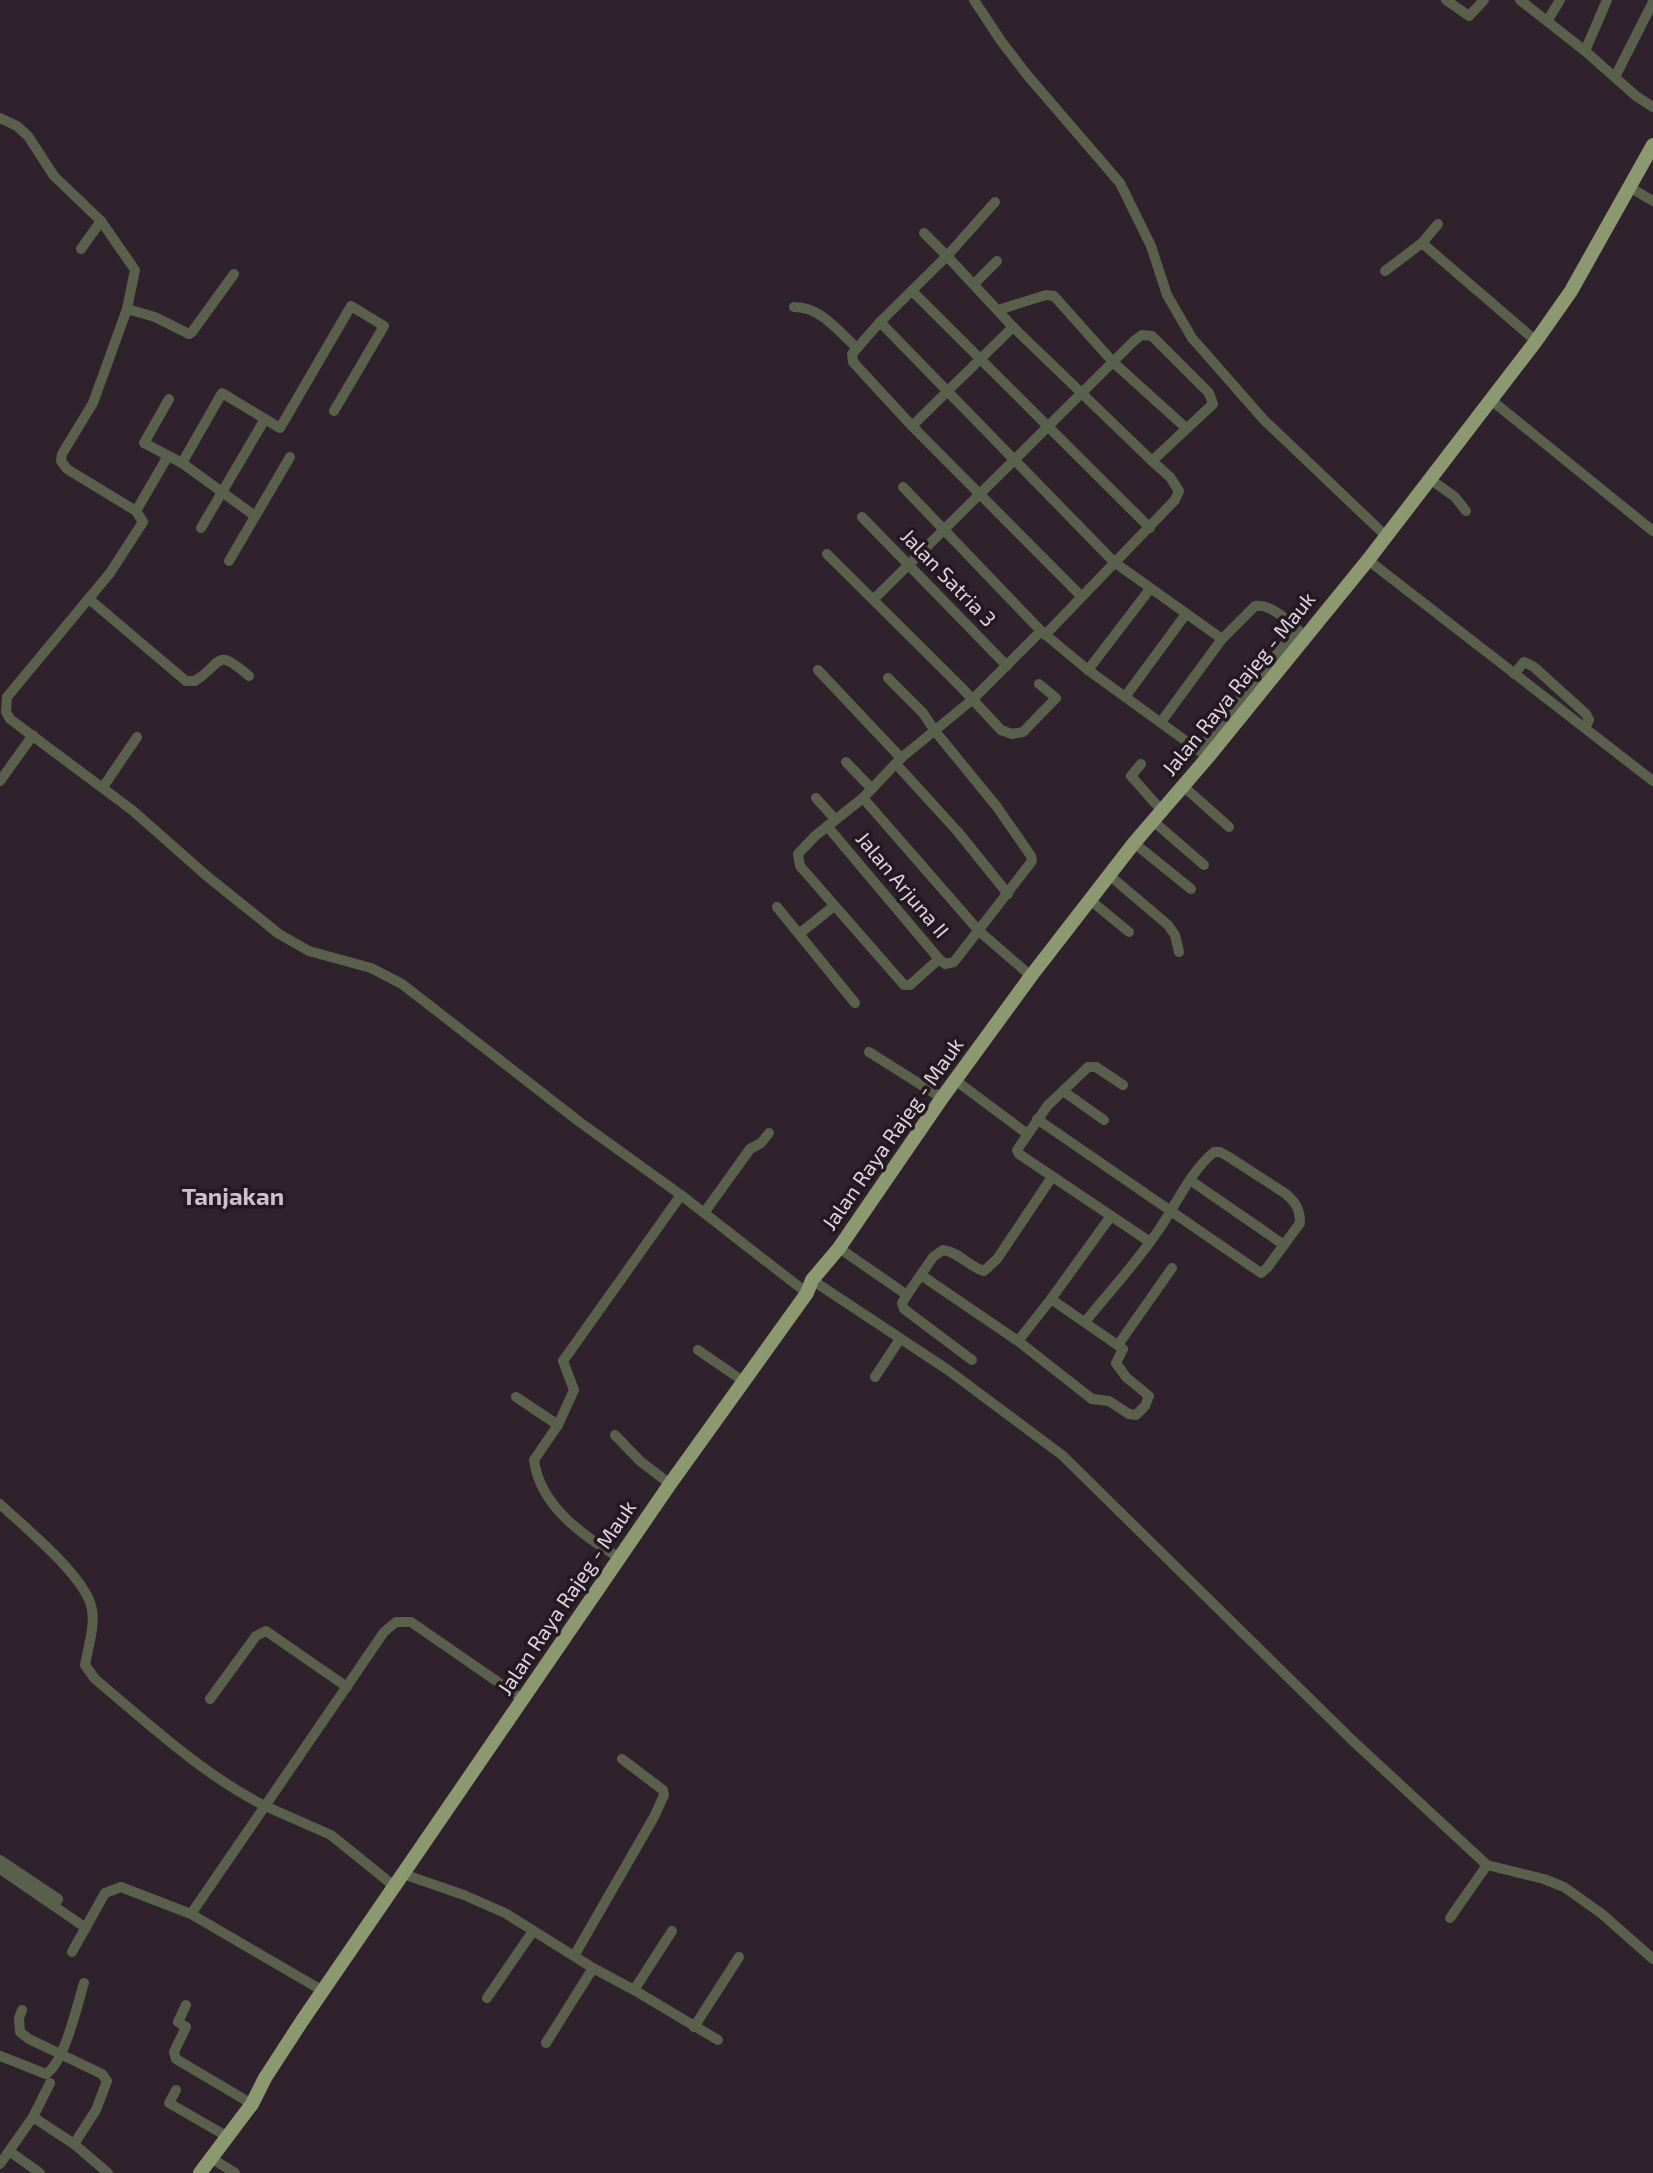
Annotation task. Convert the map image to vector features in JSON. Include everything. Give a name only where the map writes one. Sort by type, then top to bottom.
[{"type":"main road","name":"Jalan Raya Rajeg - Mauk","points":[[200,2173],[252,2104],[265,2078],[323,1991],[670,1484],[839,1248],[942,1098],[1031,976],[1183,786],[1204,754],[1301,633],[1368,559],[1536,341],[1571,291],[1653,145]]},
{"type":"street","points":[[974,0],[1021,67],[1120,183],[1151,246],[1167,295],[1192,338],[1264,420],[1385,536]]},
{"type":"street","points":[[1446,0],[1469,16],[1484,0]]},
{"type":"street","points":[[1520,0],[1653,107]]},
{"type":"street","points":[[1548,20],[1560,0]]},
{"type":"street","points":[[1585,51],[1607,0]]},
{"type":"street","points":[[1615,77],[1653,2]]},
{"type":"street","points":[[0,118],[17,126],[28,136],[54,176],[101,221],[135,270],[127,309],[93,403],[62,454],[61,461],[67,469],[136,511],[143,522],[110,573],[7,697],[6,712],[10,719],[103,787],[279,934],[309,951],[371,968],[402,984],[581,1123],[704,1213],[810,1286],[948,1370],[1062,1455],[1353,1741],[1487,1865],[1544,1879],[1563,1887],[1602,1914],[1653,1959]]},
{"type":"street","points":[[1631,188],[1653,201]]},
{"type":"street","points":[[995,202],[947,256],[880,322],[852,354],[853,362],[912,426],[1081,596]]},
{"type":"street","points":[[81,249],[101,221]]},
{"type":"street","points":[[1385,271],[1422,243],[1438,224]]},
{"type":"street","points":[[888,678],[923,713],[935,732],[997,807],[1031,856],[1029,866],[979,931],[944,962],[910,985],[904,985],[800,866],[798,858],[803,847],[863,798],[899,761],[935,732],[1043,633],[1150,528],[1175,500],[1179,491],[1152,461],[1013,327],[923,233]]},
{"type":"street","points":[[1422,243],[1536,341]]},
{"type":"street","points":[[974,284],[997,261]]},
{"type":"street","points":[[127,309],[155,317],[189,334],[234,275]]},
{"type":"street","points":[[912,291],[1150,528]]},
{"type":"street","points":[[998,310],[1046,295],[1054,296],[1113,362],[1186,428]]},
{"type":"street","points":[[182,463],[222,393],[280,428],[351,306],[384,326],[334,411]]},
{"type":"street","points":[[794,307],[817,312],[857,348]]},
{"type":"street","points":[[880,322],[1114,562],[1222,639]]},
{"type":"street","points":[[912,426],[1013,327]]},
{"type":"street","points":[[874,598],[979,492],[1142,335],[1152,336],[1159,341],[1213,399],[1212,407],[1152,461]]},
{"type":"street","points":[[169,399],[144,443],[182,463],[255,516]]},
{"type":"street","points":[[1491,400],[1653,531]]},
{"type":"street","points":[[201,528],[265,419]]},
{"type":"street","points":[[136,511],[168,457]]},
{"type":"street","points":[[229,561],[290,457]]},
{"type":"street","points":[[1430,479],[1455,496],[1466,511]]},
{"type":"street","points":[[903,487],[1043,633],[1088,670],[1204,754]]},
{"type":"street","name":"Jalan Satria 3","points":[[862,517],[1007,666]]},
{"type":"street","points":[[827,554],[874,598],[1001,730],[1009,734],[1026,729],[1056,698],[1039,684]]},
{"type":"street","points":[[1368,559],[1653,781]]},
{"type":"street","points":[[1088,670],[1150,589]]},
{"type":"street","points":[[89,599],[186,681],[195,681],[220,659],[230,661],[250,676]]},
{"type":"street","points":[[1161,722],[1222,639],[1255,606],[1270,608],[1301,633]]},
{"type":"street","points":[[1125,697],[1186,614]]},
{"type":"street","points":[[1514,674],[1524,662],[1534,667],[1586,714],[1589,720],[1585,728]]},
{"type":"street","points":[[818,670],[899,761],[1008,894]]},
{"type":"street","points":[[0,781],[33,735]]},
{"type":"street","points":[[103,787],[137,737]]},
{"type":"street","points":[[846,762],[872,789]]},
{"type":"street","points":[[1141,764],[1131,776],[1158,816],[1204,865]]},
{"type":"street","points":[[1183,786],[1229,827]]},
{"type":"street","name":"Jalan Arjuna II","points":[[816,798],[831,823],[944,962]]},
{"type":"street","points":[[863,798],[979,931],[1031,976]]},
{"type":"street","points":[[1134,844],[1191,889]]},
{"type":"street","points":[[1110,875],[1168,925],[1175,934],[1179,952]]},
{"type":"street","points":[[1090,900],[1129,932]]},
{"type":"street","points":[[799,934],[834,906]]},
{"type":"street","points":[[777,907],[855,1003]]},
{"type":"street","points":[[869,1052],[942,1098]]},
{"type":"street","points":[[1123,1085],[1092,1065],[1037,1119],[1017,1150],[1052,1177],[1150,1242]]},
{"type":"street","points":[[955,1080],[1026,1133]]},
{"type":"street","points":[[1063,1091],[1104,1120]]},
{"type":"street","points":[[1037,1119],[1172,1210],[1261,1273],[1300,1223],[1298,1208],[1286,1194],[1220,1152],[1214,1152],[1190,1180],[1172,1210],[1150,1242],[1085,1322]]},
{"type":"street","points":[[704,1213],[750,1149],[761,1143],[769,1133]]},
{"type":"street","points":[[972,1360],[902,1306],[933,1257],[943,1250],[954,1253],[979,1270],[988,1269],[1052,1177]]},
{"type":"street","points":[[1190,1180],[1284,1245]]},
{"type":"street","points":[[620,1558],[574,1528],[540,1483],[534,1461],[558,1425],[574,1390],[563,1362],[681,1195]]},
{"type":"street","points":[[1018,1341],[1111,1216]]},
{"type":"street","points":[[839,1248],[907,1296]]},
{"type":"street","points":[[1118,1345],[1172,1268]]},
{"type":"street","points":[[922,1275],[1018,1341],[1092,1399],[1109,1401],[1129,1414],[1136,1415],[1149,1398],[1126,1377],[1116,1363],[1123,1352],[1118,1345],[1051,1299]]},
{"type":"street","points":[[876,1377],[900,1339]]},
{"type":"street","points":[[698,1350],[743,1381]]},
{"type":"street","points":[[516,1397],[558,1425]]},
{"type":"street","points":[[615,1435],[670,1484]]},
{"type":"street","points":[[0,1504],[71,1572],[88,1594],[93,1612],[85,1664],[95,1679],[206,1770],[239,1793],[331,1835],[399,1880],[484,1902],[718,2040]]},
{"type":"street","points":[[191,1914],[384,1632],[396,1622],[411,1622],[524,1700]]},
{"type":"street","points":[[210,1699],[256,1636],[266,1632],[347,1687]]},
{"type":"street","points":[[574,1956],[654,1817],[664,1794],[663,1790],[622,1759]]},
{"type":"street","points":[[0,1860],[58,1899],[54,1906]]},
{"type":"street","points":[[1450,1918],[1487,1865]]},
{"type":"street","points":[[0,1869],[86,1928]]},
{"type":"street","points":[[72,1952],[105,1893],[121,1887],[191,1914],[323,1991]]},
{"type":"street","points":[[487,1998],[533,1931]]},
{"type":"street","points":[[634,1990],[672,1931]]},
{"type":"street","points":[[694,2027],[739,1957]]},
{"type":"street","points":[[546,2043],[593,1968]]},
{"type":"street","points":[[0,2056],[46,2074],[55,2066],[84,1983]]},
{"type":"street","points":[[186,2005],[178,2022],[186,2027],[174,2052],[176,2059],[252,2104]]},
{"type":"street","points":[[22,2010],[18,2026],[20,2032],[29,2039],[102,2074],[107,2081],[96,2109],[74,2144]]},
{"type":"street","points":[[0,2164],[33,2117],[50,2083]]},
{"type":"street","points":[[176,2090],[169,2103],[228,2137]]},
{"type":"street","points":[[33,2117],[74,2144],[108,2173]]},
{"type":"street","points":[[9,2151],[40,2173]]},
{"type":"street","points":[[211,2158],[235,2173]]},
{"type":"district","name":"Tanjakan","points":[[233,1197]]}]
